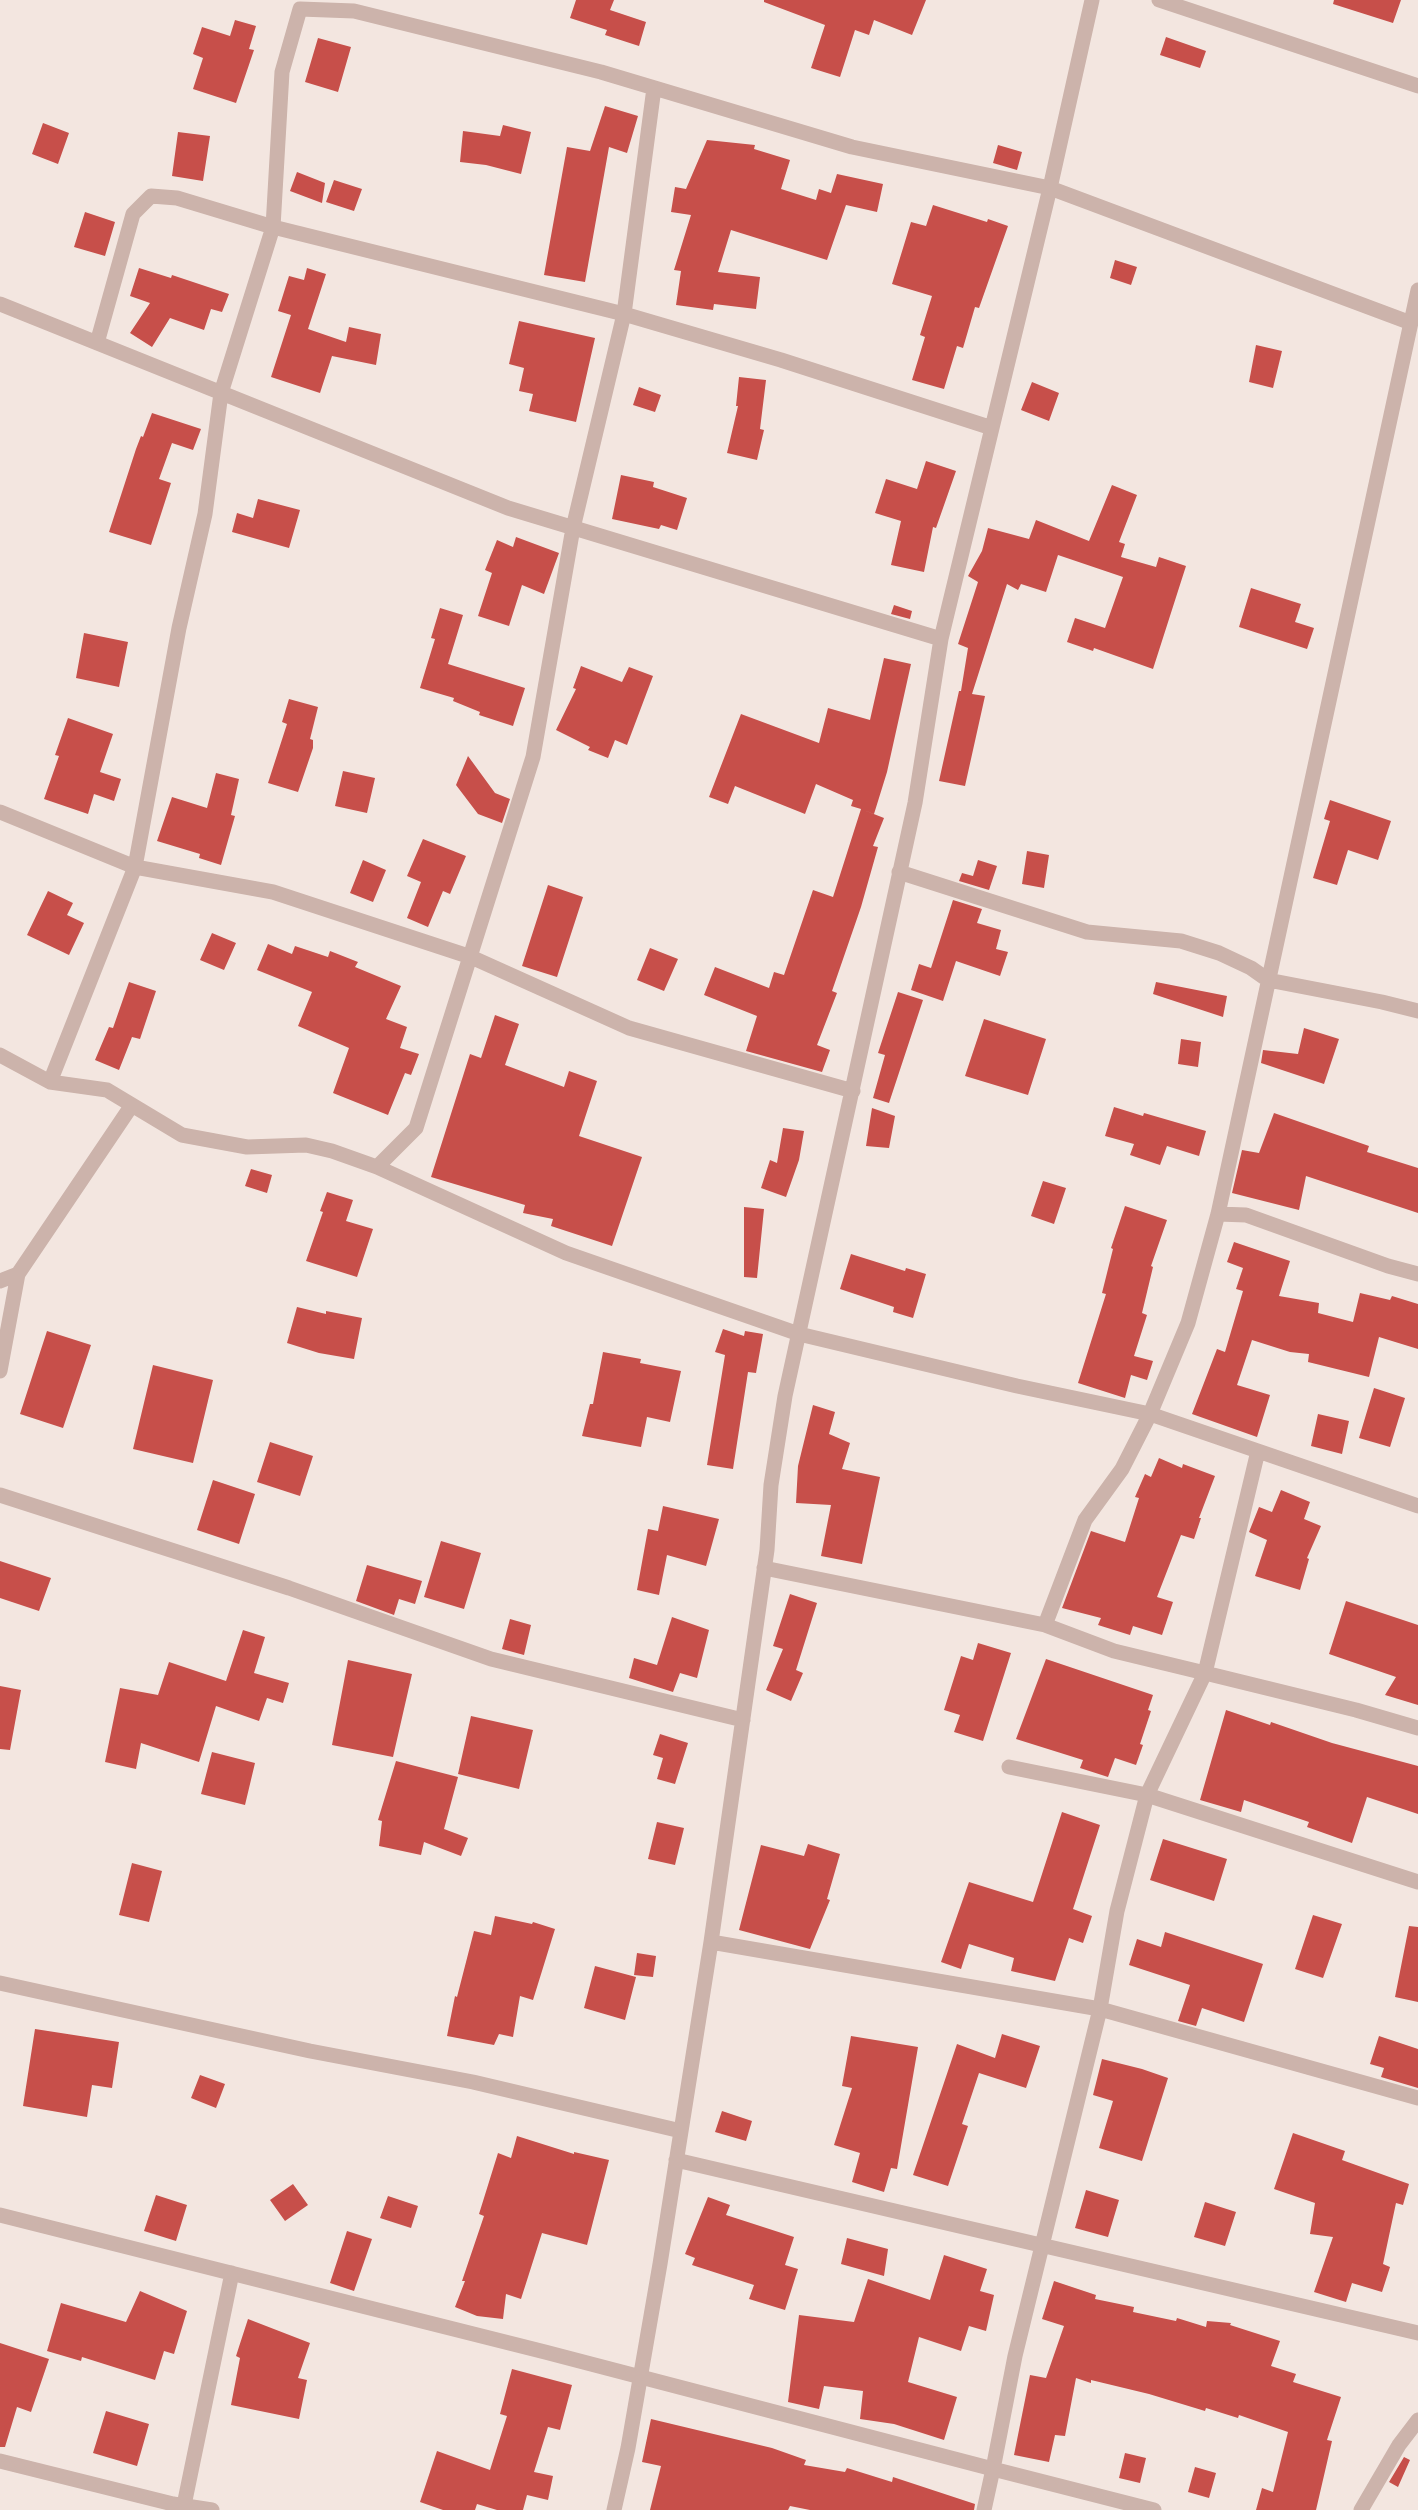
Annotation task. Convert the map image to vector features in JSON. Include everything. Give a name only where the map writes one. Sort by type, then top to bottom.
[{"type":"street","points":[[614,2510],[640,2377],[711,1942],[764,1568],[771,1485],[803,1306],[853,1091],[915,802],[941,639],[1050,188],[1092,0]]},
{"type":"street","points":[[1159,0],[1418,86]]},
{"type":"street","points":[[50,1082],[135,867],[179,628],[205,514],[221,393],[273,226],[282,72],[300,9],[354,11],[601,72],[852,147],[1050,188],[1411,323]]},
{"type":"street","points":[[377,1167],[416,1128],[533,757],[573,528],[624,314],[654,88]]},
{"type":"street","points":[[97,343],[133,214],[151,196],[177,198],[273,226],[624,314],[781,360],[992,428]]},
{"type":"street","points":[[1045,1625],[1084,1520],[1122,1469],[1150,1414],[1188,1323],[1218,1214],[1418,290]]},
{"type":"street","points":[[0,303],[508,508],[941,639]]},
{"type":"street","points":[[0,812],[135,867],[273,892],[471,957],[629,1028],[853,1091]]},
{"type":"street","points":[[899,873],[1087,932],[1181,941],[1219,953],[1251,968],[1268,980],[1418,1011]]},
{"type":"street","points":[[0,1055],[50,1082],[107,1090],[182,1135],[247,1147],[306,1145],[377,1167],[566,1253],[799,1334],[1017,1386],[1150,1414],[1418,1506]]},
{"type":"street","points":[[0,1371],[18,1274],[132,1105]]},
{"type":"street","points":[[1218,1214],[1246,1215],[1388,1266],[1418,1274]]},
{"type":"street","points":[[0,1281],[18,1274]]},
{"type":"street","points":[[984,2510],[1015,2356],[1100,2009],[1117,1911],[1148,1795],[1204,1673],[1258,1451]]},
{"type":"street","points":[[0,1495],[289,1588],[491,1659],[743,1720]]},
{"type":"street","points":[[764,1568],[1045,1625],[1114,1651],[1356,1710],[1418,1728]]},
{"type":"street","points":[[1010,1767],[1148,1795],[1418,1882]]},
{"type":"street","points":[[711,1942],[1100,2009],[1418,2098]]},
{"type":"street","points":[[0,1983],[310,2051],[473,2082],[681,2131]]},
{"type":"street","points":[[676,2160],[1418,2333]]},
{"type":"street","points":[[0,2215],[1154,2510]]},
{"type":"street","points":[[184,2507],[232,2273]]},
{"type":"street","points":[[1361,2510],[1399,2445],[1418,2420]]},
{"type":"street","points":[[0,2461],[184,2507],[212,2510]]},
{"type":"building","points":[[576,0],[614,0],[610,10],[646,22],[639,46],[605,35],[607,30],[570,18]]},
{"type":"building","points":[[764,0],[926,0],[912,35],[874,20],[869,35],[855,30],[840,77],[811,68],[825,25],[764,2]]},
{"type":"building","points":[[1334,0],[1401,0],[1393,23],[1333,4]]},
{"type":"building","points":[[235,20],[256,26],[249,49],[254,50],[236,103],[193,89],[203,58],[193,54],[202,27],[230,36]]},
{"type":"building","points":[[1166,37],[1206,51],[1200,68],[1160,55]]},
{"type":"building","points":[[318,38],[351,47],[338,92],[305,82]]},
{"type":"building","points":[[605,106],[638,116],[627,153],[609,147],[585,282],[544,275],[567,147],[590,151]]},
{"type":"building","points":[[43,123],[69,133],[58,164],[32,154]]},
{"type":"building","points":[[503,125],[531,132],[521,174],[486,165],[460,162],[463,131],[500,136]]},
{"type":"building","points":[[178,132],[210,136],[203,181],[172,176]]},
{"type":"building","points":[[707,140],[755,145],[754,149],[790,160],[781,189],[816,200],[819,189],[831,193],[837,174],[883,184],[877,212],[846,205],[827,260],[731,230],[718,272],[760,277],[756,309],[714,304],[713,310],[676,305],[681,271],[674,270],[691,215],[671,212],[675,187],[686,189]]},
{"type":"building","points":[[998,145],[1022,152],[1017,170],[993,163]]},
{"type":"building","points":[[297,172],[325,183],[322,203],[290,191]]},
{"type":"building","points":[[334,180],[362,189],[354,211],[326,202]]},
{"type":"building","points":[[933,205],[987,222],[988,219],[1008,226],[979,308],[975,307],[963,348],[957,346],[944,389],[912,380],[925,337],[920,335],[932,296],[892,284],[911,222],[926,226]]},
{"type":"building","points":[[85,212],[115,222],[105,256],[74,247]]},
{"type":"building","points":[[1115,260],[1137,267],[1131,285],[1110,278]]},
{"type":"building","points":[[139,268],[171,278],[172,275],[229,294],[222,312],[211,309],[204,330],[170,318],[152,347],[130,333],[150,303],[130,296]]},
{"type":"building","points":[[307,268],[326,274],[308,329],[346,342],[349,327],[381,334],[376,365],[332,356],[320,393],[271,377],[291,315],[278,311],[289,276],[304,280]]},
{"type":"building","points":[[519,321],[595,338],[576,422],[529,411],[533,394],[519,391],[524,368],[509,364]]},
{"type":"building","points":[[1256,345],[1282,351],[1273,388],[1249,382]]},
{"type":"building","points":[[739,377],[766,380],[760,429],[764,430],[757,460],[727,453],[738,406],[736,406]]},
{"type":"building","points":[[1032,382],[1059,393],[1049,421],[1021,410]]},
{"type":"building","points":[[639,387],[661,395],[655,412],[633,405]]},
{"type":"building","points":[[152,413],[201,429],[193,450],[172,443],[159,479],[171,483],[151,545],[109,532],[136,449]]},
{"type":"building","points":[[926,461],[956,471],[936,528],[933,527],[924,572],[891,565],[901,521],[875,513],[886,479],[917,489]]},
{"type":"building","points":[[621,475],[654,482],[653,487],[687,498],[677,530],[661,525],[659,529],[612,519]]},
{"type":"building","points":[[1112,485],[1137,495],[1119,542],[1125,544],[1121,557],[1156,567],[1159,557],[1186,566],[1153,669],[1094,648],[1093,651],[1067,642],[1075,618],[1105,628],[1123,577],[1058,555],[1046,592],[1021,584],[1018,590],[1007,584],[972,694],[985,696],[965,786],[939,781],[959,691],[961,691],[968,648],[958,644],[978,582],[968,576],[982,551],[988,528],[1029,539],[1036,520],[1089,541]]},
{"type":"building","points":[[258,499],[300,510],[289,548],[232,532],[237,513],[253,518]]},
{"type":"building","points":[[516,537],[559,553],[544,594],[522,585],[509,626],[478,616],[492,573],[485,570],[497,540],[513,547]]},
{"type":"building","points":[[1251,588],[1301,604],[1295,622],[1314,628],[1307,649],[1239,627]]},
{"type":"building","points":[[894,605],[912,611],[910,619],[891,614]]},
{"type":"building","points":[[440,608],[463,615],[448,664],[525,688],[513,726],[479,715],[480,712],[453,701],[454,698],[420,688],[435,639],[431,638]]},
{"type":"building","points":[[84,633],[128,642],[119,687],[76,678]]},
{"type":"building","points":[[884,658],[911,664],[887,772],[874,814],[851,806],[853,800],[816,784],[805,814],[735,786],[728,804],[709,797],[741,714],[819,743],[828,708],[870,720]]},
{"type":"building","points":[[581,666],[622,682],[629,667],[653,676],[627,745],[615,740],[608,758],[588,750],[590,747],[556,730],[576,689],[573,688]]},
{"type":"building","points":[[289,699],[318,707],[310,739],[313,740],[313,748],[298,792],[268,783],[287,724],[282,722]]},
{"type":"building","points":[[68,718],[113,734],[100,772],[121,779],[114,801],[94,794],[88,814],[44,799],[59,756],[55,755]]},
{"type":"building","points":[[468,756],[495,793],[510,799],[502,823],[478,814],[456,785]]},
{"type":"building","points":[[343,771],[375,778],[367,813],[335,806]]},
{"type":"building","points":[[216,773],[239,779],[231,815],[235,816],[221,865],[199,858],[200,854],[157,841],[172,797],[207,808]]},
{"type":"building","points":[[1330,800],[1391,821],[1378,860],[1348,850],[1337,885],[1313,878],[1330,821],[1324,819]]},
{"type":"building","points":[[861,809],[884,818],[873,846],[878,847],[861,907],[832,991],[837,993],[817,1045],[830,1050],[822,1072],[746,1051],[757,1016],[704,995],[715,967],[769,988],[774,972],[784,975],[813,890],[833,897]]},
{"type":"building","points":[[423,839],[466,856],[450,894],[443,891],[428,927],[407,918],[421,882],[407,876]]},
{"type":"building","points":[[1027,851],[1049,855],[1044,888],[1022,884]]},
{"type":"building","points":[[363,860],[386,870],[373,902],[350,893]]},
{"type":"building","points":[[978,860],[997,866],[989,890],[959,881],[962,873],[973,876]]},
{"type":"building","points":[[548,885],[583,897],[557,977],[522,966]]},
{"type":"building","points":[[48,891],[73,903],[67,915],[84,923],[69,955],[27,935]]},
{"type":"building","points":[[953,900],[982,909],[977,923],[1001,930],[996,949],[1008,952],[1000,976],[956,961],[943,1001],[911,990],[919,964],[931,968]]},
{"type":"building","points":[[212,933],[236,943],[224,970],[200,960]]},
{"type":"building","points":[[268,944],[292,954],[295,946],[328,957],[330,951],[358,962],[355,967],[401,986],[386,1019],[407,1027],[400,1048],[419,1054],[411,1075],[405,1073],[388,1115],[333,1093],[349,1048],[298,1026],[312,992],[257,970]]},
{"type":"building","points":[[650,948],[678,959],[664,991],[637,980]]},
{"type":"building","points":[[129,982],[156,991],[140,1039],[132,1037],[119,1070],[95,1060],[109,1027],[113,1028]]},
{"type":"building","points":[[1156,982],[1227,996],[1223,1017],[1153,994]]},
{"type":"building","points":[[898,992],[923,1000],[889,1103],[873,1098],[885,1055],[878,1053]]},
{"type":"building","points":[[495,1015],[519,1024],[505,1065],[564,1087],[569,1071],[597,1081],[579,1136],[642,1157],[612,1246],[551,1226],[553,1219],[523,1213],[525,1205],[431,1177],[470,1054],[481,1058]]},
{"type":"building","points":[[984,1019],[1046,1039],[1028,1095],[965,1076]]},
{"type":"building","points":[[1304,1028],[1339,1039],[1324,1084],[1261,1063],[1263,1050],[1298,1054]]},
{"type":"building","points":[[1181,1039],[1201,1042],[1198,1067],[1178,1064]]},
{"type":"building","points":[[1114,1107],[1206,1131],[1199,1156],[1167,1146],[1160,1165],[1130,1155],[1134,1144],[1105,1136]]},
{"type":"building","points":[[872,1108],[895,1116],[889,1148],[866,1146]]},
{"type":"building","points":[[1274,1113],[1369,1146],[1367,1152],[1418,1168],[1418,1213],[1306,1176],[1299,1210],[1232,1193],[1242,1150],[1259,1153]]},
{"type":"building","points":[[783,1128],[804,1131],[799,1160],[786,1197],[761,1188],[770,1160],[777,1163]]},
{"type":"building","points":[[251,1169],[272,1175],[267,1193],[245,1186]]},
{"type":"building","points":[[1043,1181],[1066,1188],[1054,1224],[1031,1216]]},
{"type":"building","points":[[327,1192],[353,1200],[346,1221],[373,1229],[357,1277],[306,1261],[323,1212],[320,1211]]},
{"type":"building","points":[[1125,1206],[1167,1220],[1151,1266],[1153,1267],[1142,1313],[1147,1315],[1134,1356],[1153,1361],[1147,1380],[1131,1375],[1125,1398],[1078,1383],[1106,1294],[1102,1293],[1113,1249],[1111,1248]]},
{"type":"building","points":[[744,1207],[764,1209],[757,1278],[744,1277]]},
{"type":"building","points":[[1234,1242],[1290,1261],[1279,1296],[1319,1303],[1318,1313],[1353,1322],[1360,1293],[1390,1300],[1392,1296],[1418,1304],[1418,1349],[1379,1337],[1369,1377],[1308,1362],[1309,1354],[1290,1352],[1252,1340],[1237,1385],[1270,1395],[1257,1437],[1192,1414],[1217,1349],[1225,1352],[1243,1291],[1236,1289],[1243,1268],[1227,1262]]},
{"type":"building","points":[[851,1254],[905,1271],[906,1268],[926,1274],[913,1318],[893,1312],[894,1307],[840,1289]]},
{"type":"building","points":[[297,1307],[326,1314],[326,1311],[362,1318],[354,1359],[319,1353],[287,1343]]},
{"type":"building","points":[[723,1329],[744,1336],[745,1331],[763,1334],[756,1373],[748,1372],[733,1469],[707,1465],[725,1355],[715,1352]]},
{"type":"building","points":[[47,1331],[91,1345],[63,1428],[20,1414]]},
{"type":"building","points":[[603,1352],[641,1359],[640,1363],[681,1371],[670,1422],[647,1417],[641,1447],[582,1436],[590,1404],[593,1404]]},
{"type":"building","points":[[153,1365],[213,1380],[193,1463],[133,1449]]},
{"type":"building","points":[[1374,1388],[1405,1398],[1390,1447],[1359,1438]]},
{"type":"building","points":[[813,1405],[835,1412],[829,1434],[850,1443],[842,1469],[880,1477],[862,1564],[821,1556],[831,1505],[796,1503],[798,1466]]},
{"type":"building","points":[[1318,1414],[1349,1421],[1342,1454],[1311,1446]]},
{"type":"building","points":[[270,1442],[313,1456],[300,1496],[257,1482]]},
{"type":"building","points":[[1159,1458],[1182,1468],[1183,1464],[1215,1476],[1199,1518],[1201,1518],[1194,1539],[1181,1535],[1157,1597],[1173,1602],[1162,1635],[1133,1626],[1130,1635],[1098,1625],[1101,1618],[1062,1608],[1091,1531],[1125,1542],[1139,1498],[1135,1497],[1145,1474],[1151,1477]]},
{"type":"building","points":[[213,1480],[255,1494],[239,1544],[197,1530]]},
{"type":"building","points":[[1281,1490],[1310,1502],[1304,1519],[1321,1526],[1307,1558],[1309,1559],[1300,1590],[1255,1576],[1267,1540],[1249,1532],[1259,1507],[1272,1512]]},
{"type":"building","points":[[663,1506],[719,1519],[706,1566],[667,1555],[659,1595],[637,1590],[648,1529],[658,1531]]},
{"type":"building","points":[[441,1541],[481,1553],[464,1609],[424,1597]]},
{"type":"building","points":[[0,1561],[51,1578],[39,1611],[0,1598]]},
{"type":"building","points":[[367,1565],[422,1581],[415,1604],[399,1599],[394,1615],[356,1601]]},
{"type":"building","points":[[790,1594],[817,1603],[796,1670],[803,1673],[791,1701],[766,1690],[783,1649],[773,1646]]},
{"type":"building","points":[[1346,1601],[1418,1625],[1418,1705],[1385,1695],[1396,1677],[1329,1654]]},
{"type":"building","points":[[672,1617],[709,1630],[697,1678],[680,1673],[673,1692],[629,1678],[634,1658],[657,1665]]},
{"type":"building","points":[[510,1619],[531,1625],[524,1655],[502,1649]]},
{"type":"building","points":[[243,1630],[265,1637],[254,1673],[289,1683],[283,1703],[267,1698],[259,1721],[216,1706],[199,1762],[141,1743],[136,1769],[105,1762],[120,1688],[158,1695],[169,1662],[226,1681]]},
{"type":"building","points":[[978,1643],[1011,1653],[983,1741],[954,1732],[960,1715],[944,1710],[961,1656],[973,1660]]},
{"type":"building","points":[[1046,1659],[1153,1695],[1148,1710],[1151,1711],[1140,1744],[1143,1745],[1136,1765],[1115,1758],[1108,1777],[1080,1768],[1083,1760],[1016,1739]]},
{"type":"building","points":[[348,1660],[412,1674],[393,1757],[332,1745]]},
{"type":"building","points":[[0,1686],[21,1690],[10,1750],[0,1749]]},
{"type":"building","points":[[1226,1710],[1270,1725],[1271,1722],[1332,1743],[1418,1766],[1418,1814],[1367,1797],[1352,1843],[1307,1827],[1309,1822],[1244,1800],[1241,1812],[1200,1800]]},
{"type":"building","points":[[471,1716],[533,1730],[519,1789],[458,1774]]},
{"type":"building","points":[[660,1734],[688,1743],[675,1784],[657,1779],[663,1758],[653,1755]]},
{"type":"building","points":[[212,1752],[255,1763],[245,1805],[201,1794]]},
{"type":"building","points":[[396,1761],[458,1777],[444,1829],[468,1838],[461,1856],[424,1842],[421,1855],[379,1846],[382,1821],[378,1820]]},
{"type":"building","points":[[1062,1812],[1100,1825],[1073,1909],[1092,1916],[1083,1943],[1069,1938],[1055,1981],[1011,1971],[1014,1958],[969,1944],[961,1969],[941,1962],[969,1882],[1033,1902]]},
{"type":"building","points":[[657,1822],[684,1828],[675,1865],[648,1859]]},
{"type":"building","points":[[1163,1839],[1227,1859],[1214,1901],[1150,1880]]},
{"type":"building","points":[[808,1844],[840,1854],[827,1899],[830,1900],[810,1949],[739,1930],[761,1845],[804,1856]]},
{"type":"building","points":[[132,1863],[162,1871],[149,1922],[119,1915]]},
{"type":"building","points":[[1313,1915],[1342,1924],[1323,1978],[1295,1969]]},
{"type":"building","points":[[495,1916],[532,1924],[533,1922],[555,1929],[533,2000],[520,1996],[513,2037],[499,2034],[494,2045],[447,2036],[455,1996],[457,1997],[474,1931],[491,1935]]},
{"type":"building","points":[[1409,1926],[1418,1927],[1418,2002],[1395,1997]]},
{"type":"building","points":[[1165,1932],[1263,1964],[1244,2022],[1202,2008],[1196,2026],[1178,2021],[1190,1985],[1129,1965],[1137,1939],[1161,1947]]},
{"type":"building","points":[[637,1953],[656,1956],[653,1977],[634,1975]]},
{"type":"building","points":[[595,1966],[636,1977],[625,2020],[584,2008]]},
{"type":"building","points":[[35,2029],[119,2042],[112,2088],[92,2085],[87,2117],[23,2106]]},
{"type":"building","points":[[1002,2034],[1040,2046],[1026,2088],[979,2073],[962,2124],[968,2126],[948,2186],[913,2175],[957,2044],[995,2058]]},
{"type":"building","points":[[851,2036],[918,2047],[897,2169],[891,2168],[884,2192],[852,2182],[860,2153],[834,2145],[852,2088],[842,2086]]},
{"type":"building","points":[[1379,2036],[1418,2049],[1418,2088],[1381,2077],[1384,2068],[1370,2064]]},
{"type":"building","points":[[1102,2059],[1168,2078],[1142,2161],[1099,2148],[1113,2101],[1093,2095]]},
{"type":"building","points":[[200,2075],[225,2084],[216,2108],[191,2098]]},
{"type":"building","points":[[722,2111],[752,2121],[746,2141],[715,2132]]},
{"type":"building","points":[[1293,2133],[1345,2151],[1342,2160],[1409,2184],[1403,2205],[1396,2203],[1383,2264],[1390,2267],[1382,2292],[1352,2283],[1346,2302],[1314,2292],[1333,2237],[1310,2234],[1315,2203],[1274,2189]]},
{"type":"building","points":[[517,2136],[574,2154],[574,2152],[609,2160],[587,2245],[542,2233],[521,2299],[506,2294],[503,2319],[477,2316],[455,2307],[484,2216],[479,2214],[498,2153],[511,2158]]},
{"type":"building","points":[[293,2184],[308,2205],[285,2221],[270,2200]]},
{"type":"building","points":[[1086,2190],[1119,2200],[1108,2237],[1075,2228]]},
{"type":"building","points":[[156,2195],[187,2205],[176,2241],[144,2231]]},
{"type":"building","points":[[388,2196],[418,2206],[411,2228],[380,2218]]},
{"type":"building","points":[[708,2197],[730,2205],[726,2215],[794,2237],[785,2265],[798,2269],[785,2310],[749,2299],[754,2285],[692,2265],[695,2258],[685,2254]]},
{"type":"building","points":[[1205,2202],[1236,2212],[1225,2246],[1194,2237]]},
{"type":"building","points":[[347,2231],[372,2239],[354,2291],[330,2283]]},
{"type":"building","points":[[847,2238],[888,2249],[884,2276],[841,2264]]},
{"type":"building","points":[[944,2255],[987,2269],[980,2291],[994,2295],[986,2331],[969,2326],[961,2351],[919,2337],[908,2382],[957,2397],[944,2440],[894,2424],[860,2419],[863,2391],[824,2386],[819,2409],[788,2402],[799,2315],[854,2322],[868,2279],[930,2300]]},
{"type":"building","points":[[1054,2281],[1096,2295],[1095,2299],[1134,2307],[1133,2312],[1176,2321],[1177,2318],[1206,2327],[1207,2321],[1231,2323],[1230,2325],[1280,2341],[1271,2366],[1296,2374],[1293,2382],[1341,2397],[1327,2440],[1332,2441],[1316,2510],[1256,2510],[1262,2488],[1273,2492],[1288,2432],[1239,2415],[1238,2418],[1206,2408],[1205,2411],[1091,2380],[1091,2383],[1076,2378],[1065,2436],[1055,2435],[1049,2462],[1014,2455],[1030,2375],[1046,2378],[1064,2326],[1042,2319]]},
{"type":"building","points":[[140,2291],[187,2311],[174,2354],[164,2351],[155,2380],[82,2357],[81,2361],[47,2351],[61,2303],[126,2322]]},
{"type":"building","points":[[248,2319],[310,2343],[298,2378],[307,2380],[299,2419],[231,2405],[240,2358],[236,2356]]},
{"type":"building","points":[[0,2343],[49,2359],[31,2412],[17,2407],[5,2447],[0,2447]]},
{"type":"building","points":[[512,2369],[572,2385],[560,2430],[548,2427],[534,2472],[553,2476],[548,2500],[527,2495],[523,2510],[497,2510],[477,2504],[475,2510],[443,2510],[420,2502],[437,2451],[490,2470],[507,2416],[500,2414]]},
{"type":"building","points":[[106,2411],[149,2424],[137,2466],[93,2453]]},
{"type":"building","points":[[651,2419],[772,2448],[806,2460],[804,2465],[845,2472],[847,2468],[892,2482],[893,2477],[975,2504],[974,2510],[810,2510],[790,2506],[788,2510],[650,2510],[661,2466],[642,2462]]},
{"type":"building","points":[[1125,2453],[1146,2458],[1140,2483],[1119,2478]]},
{"type":"building","points":[[1404,2457],[1410,2460],[1398,2487],[1389,2482]]},
{"type":"building","points":[[1195,2467],[1216,2473],[1209,2498],[1188,2492]]}]
